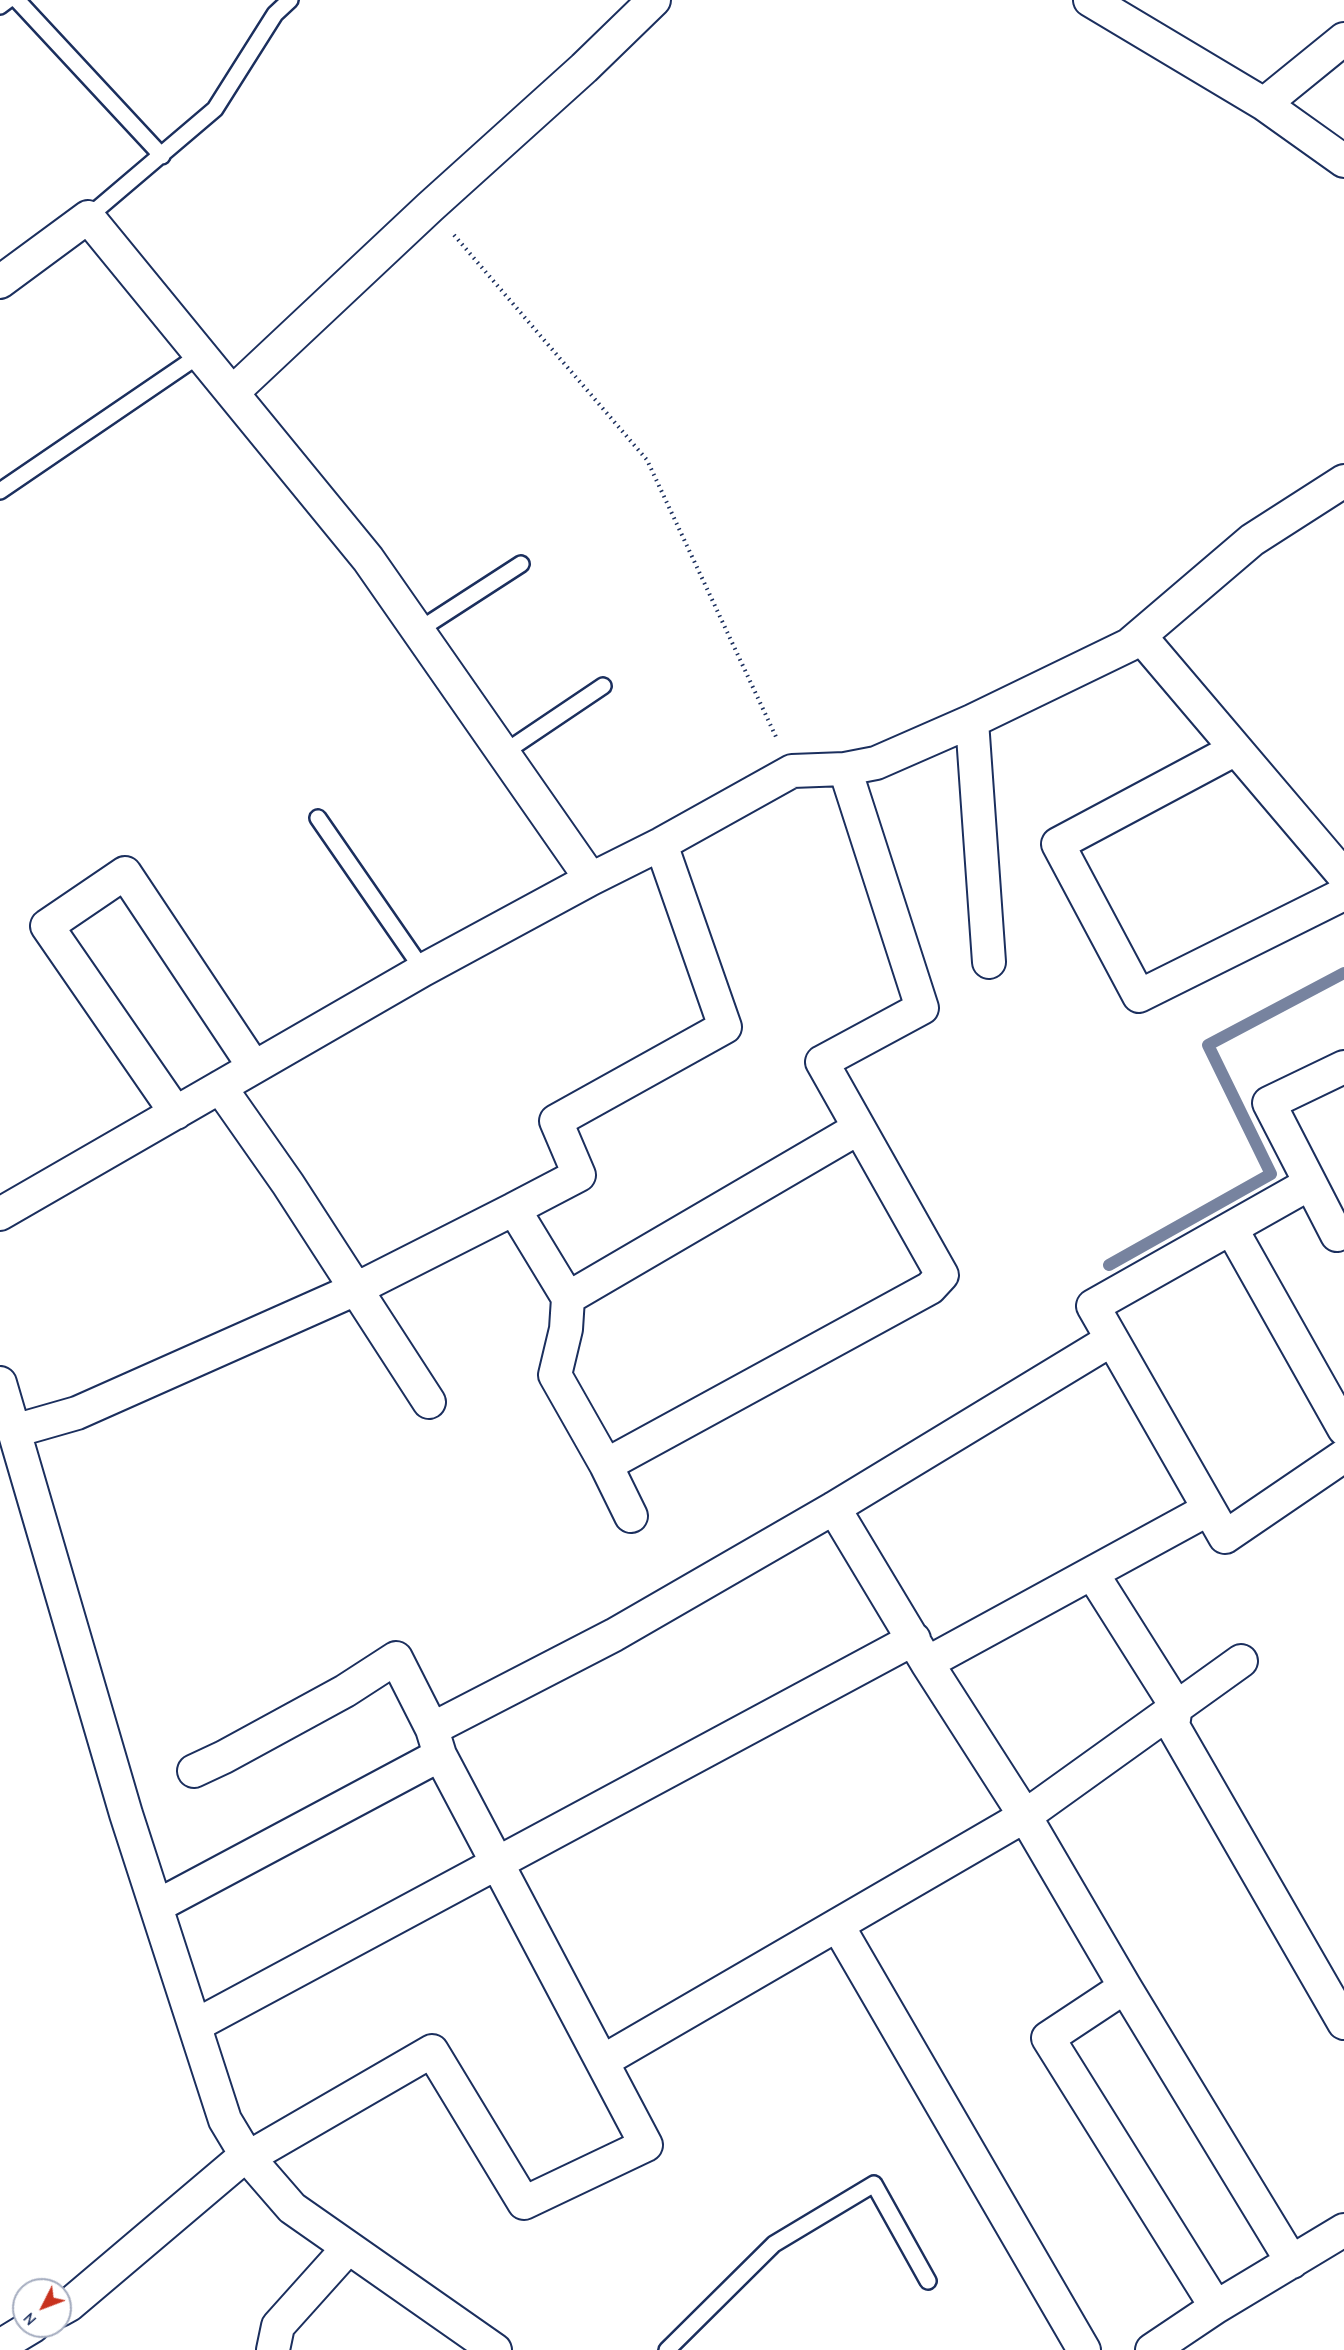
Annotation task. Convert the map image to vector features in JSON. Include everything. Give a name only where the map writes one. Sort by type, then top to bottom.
[{"type":"street","points":[[233,392],[430,207],[584,68],[654,0]]},
{"type":"street","points":[[1090,0],[1264,104],[1344,161]]},
{"type":"street","points":[[1264,104],[1344,39]]},
{"type":"street","points":[[0,282],[88,217],[368,559],[591,879]]},
{"type":"street","points":[[0,1214],[423,970],[591,879],[661,844],[792,771],[845,769],[876,763],[972,721],[1129,645],[1252,540],[1344,481]]},
{"type":"street","points":[[1140,636],[1344,876]]},
{"type":"street","points":[[972,721],[989,962]]},
{"type":"street","points":[[1236,749],[1058,844],[1139,996],[1344,894]]},
{"type":"street","points":[[606,1465],[930,1288],[942,1275],[822,1062],[922,1008],[845,769]]},
{"type":"street","points":[[14,1431],[77,1413],[356,1289],[579,1175],[556,1121],[725,1027],[661,844]]},
{"type":"street","points":[[176,1113],[47,926],[125,873],[254,1067]]},
{"type":"street","points":[[1344,1067],[1269,1103],[1337,1235],[1344,1231]]},
{"type":"street","points":[[220,1088],[288,1184],[429,1402]]},
{"type":"street","points":[[568,1298],[859,1128]]},
{"type":"street","points":[[1310,1184],[1093,1306],[1226,1537],[1344,1456]]},
{"type":"street","points":[[514,1209],[568,1298],[566,1329],[555,1375],[606,1465],[631,1516]]},
{"type":"street","points":[[1232,1228],[1344,1429]]},
{"type":"street","points":[[157,1906],[614,1635],[834,1508],[1111,1340]]},
{"type":"street","points":[[0,1383],[126,1814],[225,2120],[253,2152],[292,2208],[495,2350]]},
{"type":"street","points":[[834,1508],[1025,1816],[1125,1988],[1292,2262]]},
{"type":"street","points":[[196,2025],[497,1864],[921,1651],[1092,1573],[1209,1509]]},
{"type":"street","points":[[1092,1573],[1176,1706],[1173,1725],[1344,2023]]},
{"type":"street","points":[[72,2303],[253,2152],[432,2051],[524,2203],[646,2145],[497,1864],[396,1658],[345,1691],[194,1771]]},
{"type":"street","points":[[603,2061],[1025,1816],[1241,1661]]},
{"type":"street","points":[[838,1926],[1084,2350]]},
{"type":"street","points":[[1125,1988],[1048,2038],[1216,2307]]},
{"type":"street","points":[[1152,2350],[1216,2307],[1344,2230]]},
{"type":"street","points":[[273,2350],[278,2326],[348,2248]]},
{"type":"street","points":[[0,2346],[13,2338]]},
{"type":"lane","points":[[0,6],[8,0]]},
{"type":"lane","points":[[17,0],[162,156]]},
{"type":"lane","points":[[88,217],[215,109],[275,14],[290,0]]},
{"type":"lane","points":[[0,491],[201,354]]},
{"type":"lane","points":[[419,630],[521,564]]},
{"type":"lane","points":[[505,753],[603,686]]},
{"type":"lane","points":[[318,818],[423,970]]},
{"type":"lane","points":[[667,2350],[774,2244],[874,2184],[928,2281]]},
{"type":"path","points":[[430,207],[647,460],[792,771]]},
{"type":"waterway","points":[[1109,1265],[1271,1174],[1208,1045],[1344,973]]}]
